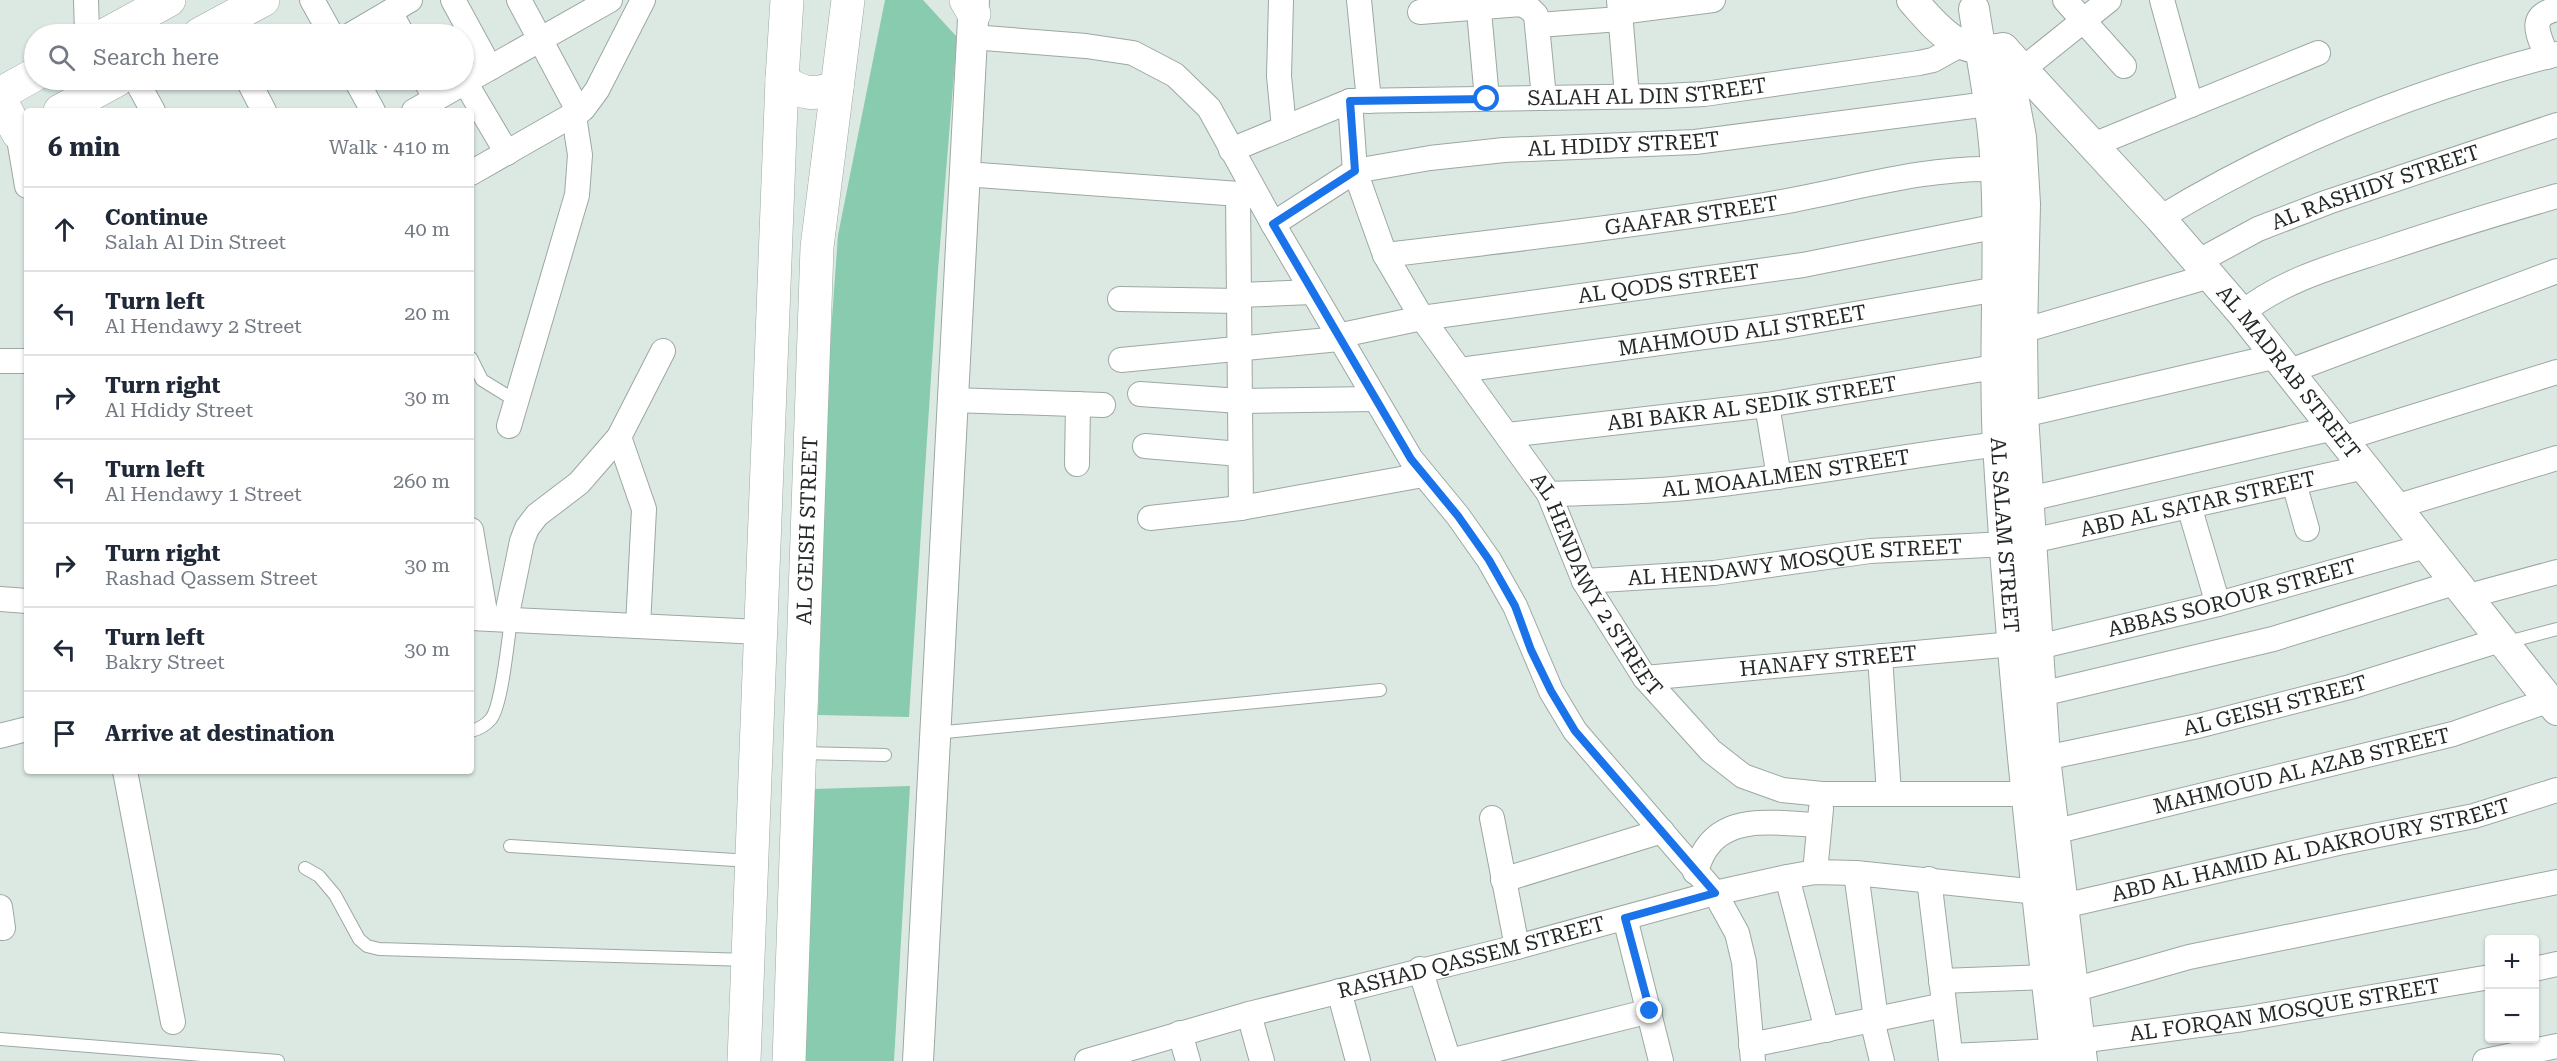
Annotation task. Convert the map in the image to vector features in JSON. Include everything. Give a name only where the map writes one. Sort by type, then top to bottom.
[{"type":"main road","points":[[125,24],[169,0]]},
{"type":"main road","points":[[226,24],[263,0]]},
{"type":"main road","name":"AL GEISH STREET","points":[[744,1061],[779,138],[788,0]]},
{"type":"main road","name":"AL GEISH STREET","points":[[789,1061],[818,248],[848,0]]},
{"type":"main road","points":[[782,79],[794,89],[808,94],[824,93],[837,86]]},
{"type":"main road","points":[[0,94],[24,81]]},
{"type":"main road","points":[[76,107],[102,90]]},
{"type":"main road","points":[[0,99],[15,135]]},
{"type":"main road","points":[[779,138],[792,133],[806,132],[830,142]]},
{"type":"main road","points":[[748,961],[792,966]]},
{"type":"street","points":[[86,0],[87,24]]},
{"type":"street","points":[[312,0],[325,24]]},
{"type":"street","points":[[453,0],[466,24]]},
{"type":"street","points":[[508,426],[577,195],[580,155],[577,114],[519,0]]},
{"type":"street","points":[[474,77],[610,0]]},
{"type":"street","points":[[1281,0],[1279,76],[1284,128]]},
{"type":"street","name":"AL HENDAWY 2 STREET","points":[[1359,0],[1359,101],[1355,171],[1385,255],[1422,318],[1549,494],[1584,581],[1645,678],[1711,751],[1743,776],[1782,790],[1822,795],[2037,794]]},
{"type":"street","points":[[1538,25],[1620,10],[1713,0]]},
{"type":"street","name":"AL MADRAB STREET","points":[[1912,0],[1942,34],[1991,53],[2093,145],[2160,218],[2284,363],[2460,590],[2553,705]]},
{"type":"street","points":[[2065,0],[2124,66]]},
{"type":"street","name":"SALAH AL DIN STREET","points":[[1231,150],[1359,101],[1704,93],[1991,53],[2082,21],[2109,0]]},
{"type":"street","points":[[2162,0],[2191,105]]},
{"type":"street","points":[[474,171],[577,114],[597,90],[638,2]]},
{"type":"street","name":"AL SALAM STREET","points":[[1975,3],[2021,137],[2025,204],[1995,367],[2015,433],[2029,499],[2019,542]]},
{"type":"street","points":[[1479,4],[1487,99]]},
{"type":"street","points":[[1420,12],[1479,4],[1521,4],[1530,8],[1536,15],[1538,25],[1544,98]]},
{"type":"street","points":[[369,24],[400,6],[401,24]]},
{"type":"street","points":[[2160,218],[2204,191],[2348,124],[2446,86],[2552,56],[2537,29],[2537,21],[2543,13],[2557,9]]},
{"type":"street","points":[[1620,10],[1627,96]]},
{"type":"street","points":[[918,1061],[972,13],[1086,46],[1133,53],[1175,75],[1209,108],[1231,150],[1247,195],[1273,224],[1411,459],[1458,516],[1489,560],[1515,606],[1531,650],[1551,691],[1575,731],[1715,893],[1737,933],[1744,962],[1752,1053],[1827,1030],[1944,1005]]},
{"type":"street","points":[[474,39],[490,68]]},
{"type":"street","name":"AL SALAM STREET","points":[[1991,53],[1988,104],[1996,169],[1998,226],[2010,287],[2022,331],[2015,433],[2025,646],[2037,794],[2050,899],[2073,990],[2068,1053]]},
{"type":"street","points":[[2093,145],[2318,53]]},
{"type":"street","points":[[141,90],[151,108]]},
{"type":"street","points":[[253,90],[262,108]]},
{"type":"street","points":[[361,90],[371,108]]},
{"type":"street","points":[[416,108],[429,90]]},
{"type":"street","points":[[470,90],[507,153]]},
{"type":"street","name":"AL HDIDY STREET","points":[[1273,224],[1355,171],[1430,158],[1504,150],[1695,142],[1988,104]]},
{"type":"street","name":"AL RASHIDY STREET","points":[[2022,331],[2204,269],[2258,229],[2557,125]]},
{"type":"street","points":[[15,135],[24,173]]},
{"type":"street","name":"GAAFAR STREET","points":[[1385,255],[1763,205],[1846,190],[1923,172],[1960,168],[1996,169]]},
{"type":"street","points":[[965,174],[1247,195]]},
{"type":"street","points":[[1240,508],[1239,298],[1247,195]]},
{"type":"street","points":[[2242,313],[2265,297],[2332,267],[2461,224],[2557,196]]},
{"type":"street","name":"AL QODS STREET","points":[[1121,360],[1338,337],[1422,318],[1803,265],[1998,226]]},
{"type":"street","name":"AL MOAALMEN STREET","points":[[1549,494],[1625,492],[1779,477],[2015,433],[2284,363],[2557,271]]},
{"type":"street","name":"MAHMOUD ALI STREET","points":[[1460,370],[1780,327],[2010,287]]},
{"type":"street","points":[[1120,299],[1239,298],[1312,292]]},
{"type":"street","points":[[494,618],[527,528],[537,515],[579,483],[619,437],[663,351]]},
{"type":"street","points":[[0,361],[24,361]]},
{"type":"street","name":"ABI BAKR AL SEDIK STREET","points":[[1508,435],[1767,405],[1995,367]]},
{"type":"street","points":[[2029,499],[2338,433],[2557,372]]},
{"type":"street","points":[[1140,394],[1240,401],[1375,399]]},
{"type":"street","points":[[953,400],[1103,405]]},
{"type":"street","points":[[1077,464],[1078,404]]},
{"type":"street","points":[[1767,405],[1779,477]]},
{"type":"street","points":[[619,437],[644,509],[638,626]]},
{"type":"street","points":[[1145,446],[1240,454]]},
{"type":"street","points":[[2395,507],[2557,458]]},
{"type":"street","name":"ABD AL SATAR STREET","points":[[2019,542],[2365,467]]},
{"type":"street","points":[[1150,518],[1240,508],[1423,475]]},
{"type":"street","points":[[2294,483],[2307,530]]},
{"type":"street","points":[[2189,506],[2218,604]]},
{"type":"street","points":[[474,541],[494,618]]},
{"type":"street","name":"AL HENDAWY MOSQUE STREET","points":[[1584,581],[1714,573],[1870,551],[2019,542]]},
{"type":"street","name":"ABBAS SOROUR STREET","points":[[2025,646],[2218,604],[2426,546]]},
{"type":"street","points":[[2041,694],[2273,639],[2460,590],[2557,572]]},
{"type":"street","points":[[0,599],[24,601]]},
{"type":"street","points":[[494,618],[760,632]]},
{"type":"street","name":"AL GEISH STREET","points":[[2045,758],[2231,718],[2350,687],[2502,642]]},
{"type":"street","name":"AL SALAM STREET","points":[[2025,646],[2041,694],[2045,758],[2037,794],[2053,832],[2046,977],[2068,1053]]},
{"type":"street","name":"HANAFY STREET","points":[[1645,678],[1880,656],[2025,646]]},
{"type":"street","points":[[1880,656],[1889,794]]},
{"type":"street","name":"MAHMOUD AL AZAB STREET","points":[[2053,832],[2453,734],[2553,705]]},
{"type":"street","points":[[0,736],[24,730]]},
{"type":"street","points":[[126,774],[173,1022]]},
{"type":"street","name":"ABD AL HAMID AL DAKROURY STREET","points":[[2050,899],[2474,816],[2557,790]]},
{"type":"street","points":[[1815,872],[1822,795]]},
{"type":"street","points":[[1492,818],[1517,947]]},
{"type":"street","points":[[1695,872],[1706,847],[1718,835],[1733,827],[1750,824],[1819,825]]},
{"type":"street","points":[[1503,880],[1662,831]]},
{"type":"street","name":"RASHAD QASSEM STREET","points":[[1087,1061],[1180,1033],[1420,969],[1517,947],[1715,893],[1815,872],[1929,879],[2050,899]]},
{"type":"street","points":[[1856,873],[1874,1020],[1882,1061]]},
{"type":"street","points":[[1787,877],[1827,1030]]},
{"type":"street","points":[[1929,879],[1951,1058]]},
{"type":"street","points":[[2073,990],[2189,957],[2557,882]]},
{"type":"street","points":[[1625,918],[1661,1061]]},
{"type":"street","points":[[2539,968],[2557,964]]},
{"type":"street","points":[[1420,969],[1450,1061],[1650,1011]]},
{"type":"street","points":[[1941,981],[2046,977]]},
{"type":"street","name":"AL FORQAN MOSQUE STREET","points":[[1951,1058],[2068,1053],[2243,1019],[2485,978]]},
{"type":"street","points":[[1339,991],[1358,1061]]},
{"type":"street","points":[[1250,1014],[1262,1061]]},
{"type":"street","points":[[1180,1033],[1188,1061]]},
{"type":"street","points":[[2485,1061],[2518,1058],[2557,1046]]},
{"type":"lane","points":[[474,364],[482,380],[516,401]]},
{"type":"lane","points":[[474,730],[481,728],[492,718],[498,704],[494,618]]},
{"type":"lane","points":[[2502,642],[2557,629]]},
{"type":"lane","points":[[934,733],[1380,690]]},
{"type":"lane","points":[[800,753],[885,755]]},
{"type":"lane","points":[[510,846],[753,861]]},
{"type":"lane","points":[[305,867],[319,876],[335,895],[359,939],[367,946],[379,949],[748,961]]},
{"type":"lane","points":[[0,1039],[278,1061]]},
{"type":"green space","points":[[885,0],[923,0],[957,37],[938,270],[909,717],[818,715],[829,360],[838,235]]},
{"type":"green space","points":[[910,786],[894,1061],[805,1061],[813,789]]},
{"type":"route","points":[[1487,99],[1350,101],[1355,171],[1273,224],[1411,459],[1458,516],[1489,560],[1515,606],[1531,650],[1551,691],[1575,731],[1601,764],[1715,893],[1625,918],[1650,1011]]}]
